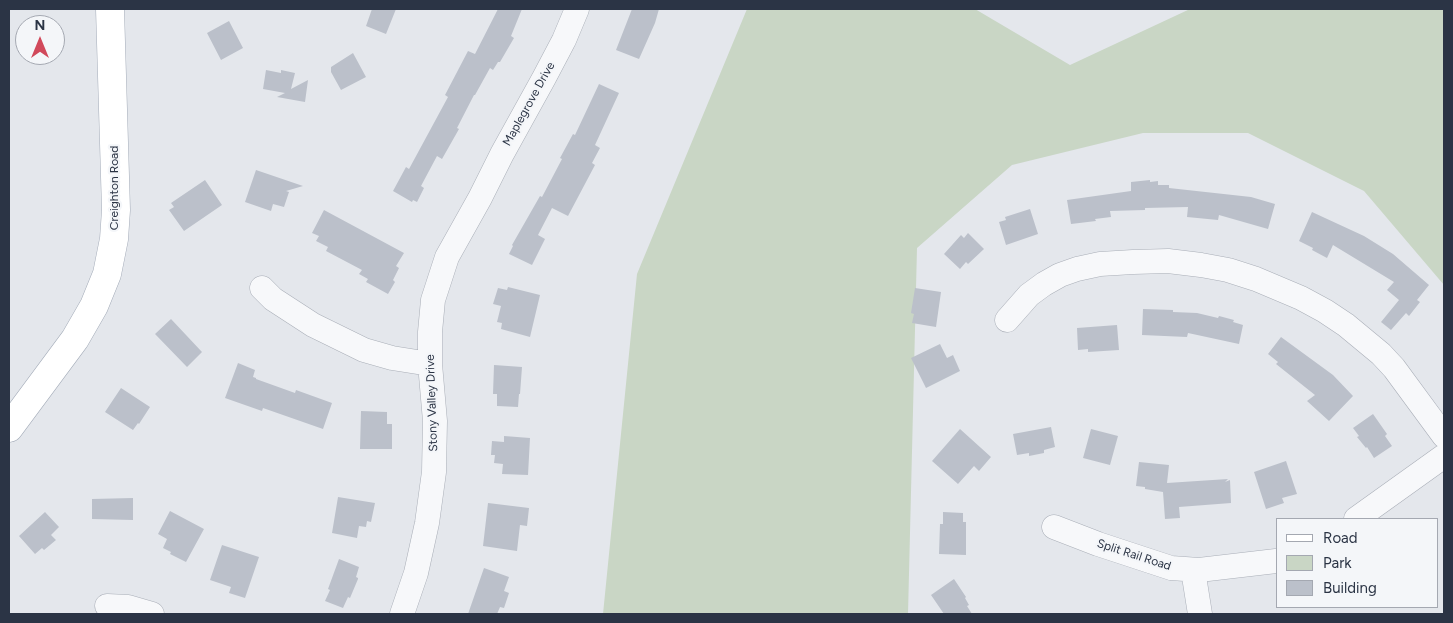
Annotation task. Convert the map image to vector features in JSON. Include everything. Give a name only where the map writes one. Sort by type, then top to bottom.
[{"type":"main road","name":"Creighton Road","points":[[9,428],[75,339],[94,306],[107,274],[114,239],[116,210],[110,9]]},
{"type":"street","name":"Maplegrove Drive","points":[[480,198],[564,40],[577,9]]},
{"type":"street","name":"Stony Valley Drive","points":[[402,614],[416,573],[426,530],[434,472],[435,421],[430,364],[433,300],[447,257],[480,198]]},
{"type":"street","points":[[1007,320],[1030,295],[1044,284],[1060,275],[1077,269],[1100,264],[1168,261],[1228,270],[1256,279],[1301,298],[1346,325],[1381,354],[1394,368],[1444,436]]},
{"type":"street","points":[[262,288],[273,299],[313,325],[364,350],[392,358],[430,364]]},
{"type":"street","points":[[1357,518],[1444,456]]},
{"type":"street","name":"Split Rail Road","points":[[1054,527],[1171,568],[1200,570],[1276,561]]},
{"type":"street","points":[[1193,570],[1200,614]]},
{"type":"street","points":[[107,606],[128,607],[152,614]]},
{"type":"green space","points":[[747,9],[975,9],[1070,65],[1190,9],[1444,9],[1444,285],[1364,191],[1248,133],[1143,133],[1012,165],[917,248],[908,614],[603,614],[637,274]]},
{"type":"building","points":[[372,9],[396,9],[386,34],[366,26]]},
{"type":"building","points":[[498,9],[522,9],[511,36],[514,38],[500,62],[498,62],[493,70],[490,68],[474,95],[457,128],[459,129],[442,159],[437,156],[421,186],[424,188],[417,202],[413,200],[412,202],[393,191],[406,167],[409,169],[448,97],[445,95],[468,51],[475,54]]},
{"type":"building","points":[[632,9],[659,9],[639,59],[616,50]]},
{"type":"building","points":[[229,21],[243,48],[221,60],[207,33]]},
{"type":"building","points":[[353,53],[366,77],[341,90],[331,72],[331,67]]},
{"type":"building","points":[[266,70],[281,73],[281,70],[295,73],[291,89],[308,80],[305,102],[277,97],[285,93],[263,89]]},
{"type":"building","points":[[599,84],[619,93],[595,145],[600,148],[592,163],[595,165],[568,216],[552,208],[538,235],[545,239],[532,265],[509,254],[512,245],[540,196],[542,197],[562,159],[560,158],[573,134],[575,135]]},
{"type":"building","points":[[256,170],[303,186],[286,191],[289,192],[284,207],[273,204],[271,211],[245,202]]},
{"type":"building","points":[[205,180],[222,205],[184,231],[169,210],[174,207],[171,203]]},
{"type":"building","points":[[1150,180],[1150,182],[1158,181],[1158,185],[1169,185],[1169,188],[1251,197],[1275,204],[1268,229],[1219,215],[1218,220],[1187,217],[1188,207],[1110,211],[1111,217],[1071,224],[1067,200],[1131,191],[1131,182]]},
{"type":"building","points":[[1030,209],[1038,234],[1006,245],[999,222],[1006,220],[1005,217]]},
{"type":"building","points":[[324,210],[404,253],[396,266],[399,268],[393,280],[395,282],[388,294],[366,282],[368,279],[359,274],[362,270],[326,251],[328,247],[316,241],[319,236],[312,233]]},
{"type":"building","points":[[1312,212],[1364,236],[1393,254],[1429,285],[1417,300],[1420,302],[1409,316],[1406,313],[1391,330],[1381,322],[1399,300],[1387,290],[1394,282],[1333,245],[1327,258],[1299,241]]},
{"type":"building","points":[[968,233],[984,249],[968,264],[966,262],[960,269],[944,254],[961,235],[964,238]]},
{"type":"building","points":[[508,287],[540,295],[530,337],[501,329],[502,323],[497,322],[501,306],[493,304],[498,288],[507,290]]},
{"type":"building","points":[[915,288],[941,292],[936,327],[912,323],[914,314],[911,313]]},
{"type":"building","points":[[1143,309],[1173,310],[1173,312],[1197,313],[1234,320],[1233,322],[1243,325],[1239,344],[1188,333],[1187,337],[1142,335]]},
{"type":"building","points":[[171,319],[202,352],[187,367],[155,334]]},
{"type":"building","points":[[1117,325],[1119,350],[1088,352],[1088,349],[1078,350],[1077,328]]},
{"type":"building","points":[[1281,337],[1333,375],[1353,396],[1329,421],[1307,401],[1315,395],[1276,364],[1278,362],[1268,354]]},
{"type":"building","points":[[940,344],[947,358],[953,355],[960,371],[926,388],[911,358]]},
{"type":"building","points":[[238,363],[255,370],[253,377],[256,379],[295,393],[296,390],[332,403],[323,429],[263,408],[262,411],[225,398]]},
{"type":"building","points":[[494,365],[522,367],[518,407],[497,406],[497,394],[493,394]]},
{"type":"building","points":[[121,388],[150,407],[133,430],[105,412]]},
{"type":"building","points":[[361,411],[387,412],[387,424],[392,424],[392,449],[360,449]]},
{"type":"building","points":[[1373,414],[1387,434],[1385,436],[1392,446],[1374,458],[1357,437],[1359,436],[1353,428]]},
{"type":"building","points":[[1051,427],[1055,447],[1044,450],[1044,453],[1029,456],[1029,453],[1017,455],[1013,434]]},
{"type":"building","points":[[960,429],[991,457],[979,471],[974,466],[958,484],[932,461]]},
{"type":"building","points":[[1091,429],[1118,436],[1110,465],[1083,458]]},
{"type":"building","points":[[504,436],[530,438],[528,475],[502,474],[503,464],[494,463],[495,455],[491,455],[492,441],[504,442]]},
{"type":"building","points":[[1286,461],[1297,494],[1282,498],[1284,503],[1266,509],[1254,472]]},
{"type":"building","points":[[1139,462],[1169,465],[1167,483],[1228,479],[1225,482],[1230,480],[1231,503],[1179,507],[1180,518],[1165,519],[1163,492],[1136,486]]},
{"type":"building","points":[[338,497],[375,503],[371,522],[367,521],[366,527],[359,526],[357,538],[332,533]]},
{"type":"building","points":[[133,498],[133,520],[92,519],[92,499]]},
{"type":"building","points":[[488,503],[529,508],[527,526],[520,525],[517,551],[483,546]]},
{"type":"building","points":[[170,511],[204,529],[186,562],[163,548],[167,539],[158,534]]},
{"type":"building","points":[[45,512],[59,527],[51,535],[56,540],[44,550],[42,548],[35,554],[19,536]]},
{"type":"building","points":[[943,512],[963,513],[963,522],[966,522],[966,555],[939,554],[940,524],[943,524]]},
{"type":"building","points":[[222,545],[259,557],[245,598],[229,593],[231,587],[210,580]]},
{"type":"building","points":[[339,559],[359,567],[356,577],[358,579],[350,598],[348,597],[343,608],[325,601]]},
{"type":"building","points":[[484,568],[509,577],[504,591],[509,593],[504,608],[500,607],[497,614],[468,614]]},
{"type":"building","points":[[954,579],[966,597],[969,605],[967,606],[972,614],[944,614],[931,595]]}]
